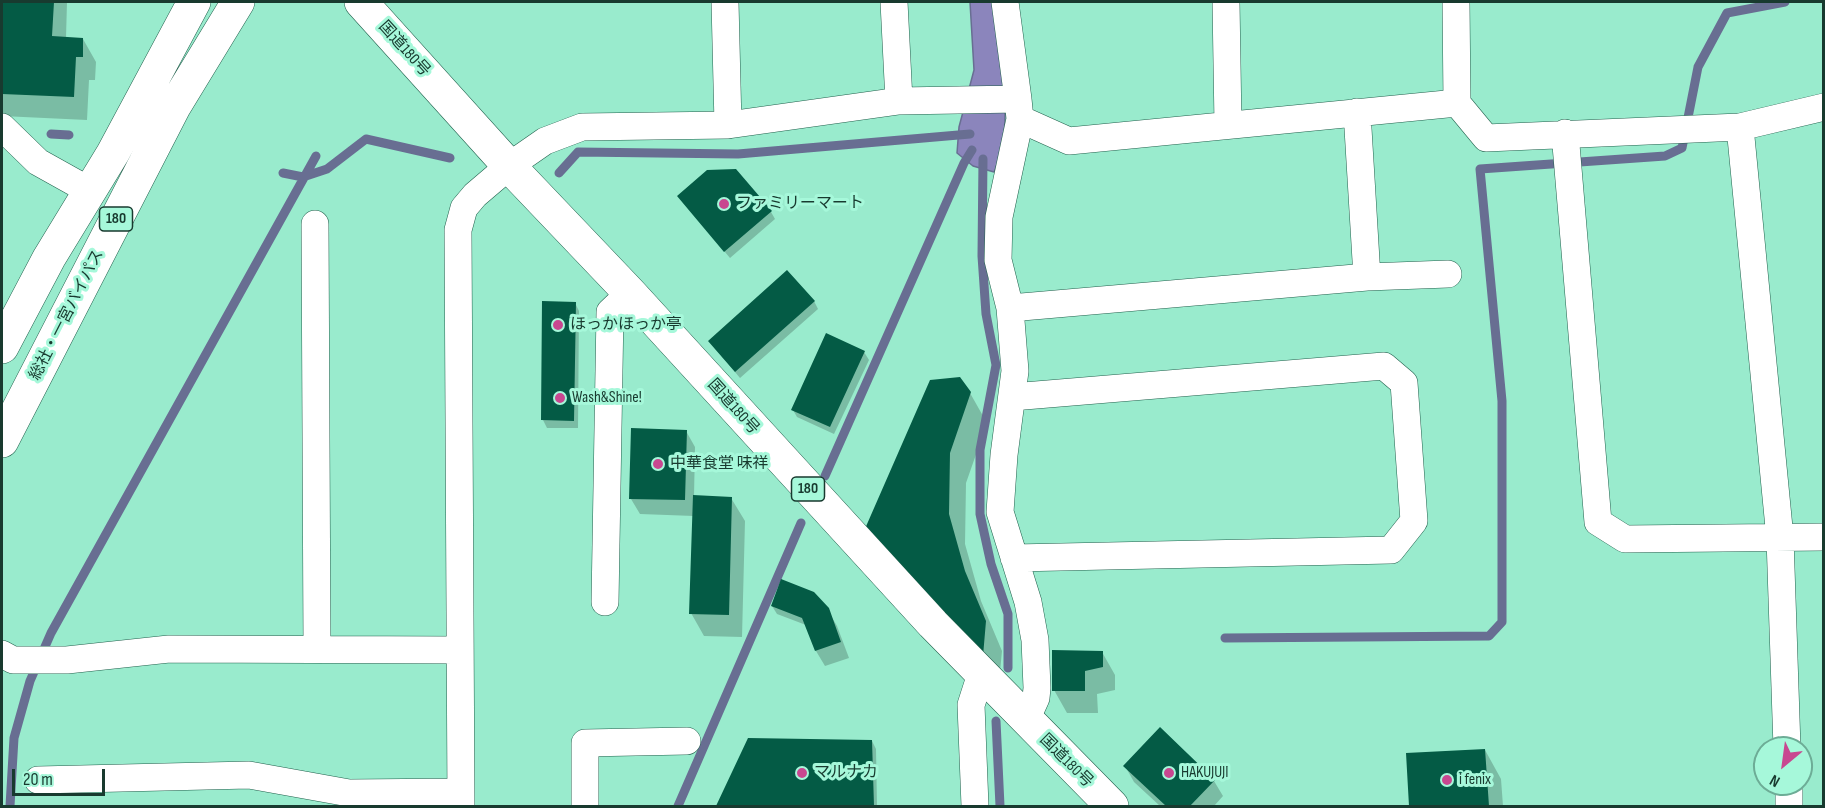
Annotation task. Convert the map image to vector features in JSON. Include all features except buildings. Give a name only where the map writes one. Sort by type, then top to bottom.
[{"type":"highway","name":"180","points":[[2,347],[49,258],[90,191],[194,2]]},
{"type":"highway","name":"総社・一宮バイパス","points":[[2,441],[174,107],[237,2]]},
{"type":"highway","name":"国道180号","points":[[361,2],[509,166],[823,505],[981,674],[1112,807]]},
{"type":"street","points":[[725,2],[728,125]]},
{"type":"street","points":[[894,2],[899,101]]},
{"type":"street","points":[[1005,2],[1014,106],[999,217],[998,260],[1010,308],[1015,371],[1004,455],[1000,512],[1028,602],[1035,640],[1036,698],[1026,720]]},
{"type":"street","points":[[1226,2],[1228,125]]},
{"type":"street","points":[[1456,2],[1457,103],[1486,138],[1740,127],[1824,107]]},
{"type":"street","points":[[38,780],[249,776],[349,794],[460,799],[458,230],[464,208],[475,195],[509,166],[545,141],[582,127],[728,125],[899,101],[964,100],[1014,106],[1069,141],[1457,103]]},
{"type":"street","points":[[1357,112],[1366,277]]},
{"type":"street","points":[[2,127],[38,162],[90,191]]},
{"type":"street","points":[[1740,127],[1780,538],[1787,736]]},
{"type":"street","points":[[1564,133],[1598,522],[1625,539],[1824,537]]},
{"type":"street","points":[[315,224],[316,650]]},
{"type":"street","points":[[1010,308],[1366,277],[1448,274]]},
{"type":"street","points":[[605,602],[610,312],[630,294]]},
{"type":"street","points":[[1012,397],[1384,366],[1404,383],[1414,520],[1391,550],[1014,558]]},
{"type":"street","points":[[2,654],[13,660],[67,660],[169,649],[460,650]]},
{"type":"street","points":[[975,807],[971,705],[981,674]]},
{"type":"street","points":[[585,807],[585,743],[687,741]]},
{"type":"shaded area","points":[[970,2],[996,2],[1006,84],[1004,147],[994,172],[973,166],[957,153],[959,127],[974,70]]},
{"type":"waterway","points":[[1225,638],[1489,636],[1502,622],[1502,401],[1480,169],[1665,156],[1682,148],[1698,67],[1727,13],[1785,2]]},
{"type":"waterway","points":[[51,134],[69,135]]},
{"type":"waterway","points":[[559,173],[578,152],[738,154],[970,134]]},
{"type":"waterway","points":[[283,173],[303,177],[327,169],[366,139],[450,158]]},
{"type":"waterway","points":[[825,476],[964,163],[972,150]]},
{"type":"waterway","points":[[10,806],[14,738],[30,681],[51,633],[316,156]]},
{"type":"waterway","points":[[983,159],[982,256],[986,314],[996,365],[980,450],[980,514],[991,564],[1008,614],[1008,668]]},
{"type":"waterway","points":[[678,806],[801,523]]},
{"type":"waterway","points":[[996,721],[1000,806]]},
{"type":"place","name":"ファミリーマート","points":[[724,204]]},
{"type":"place","name":"ほっかほっか亭","points":[[558,325]]},
{"type":"place","name":"Wash&Shine!","points":[[560,398]]},
{"type":"place","name":"中華食堂 味祥","points":[[658,464]]},
{"type":"place","name":"マルナカ","points":[[802,773]]},
{"type":"place","name":"HAKUJUJI","points":[[1169,773]]},
{"type":"place","name":"i fenix","points":[[1447,780]]}]
